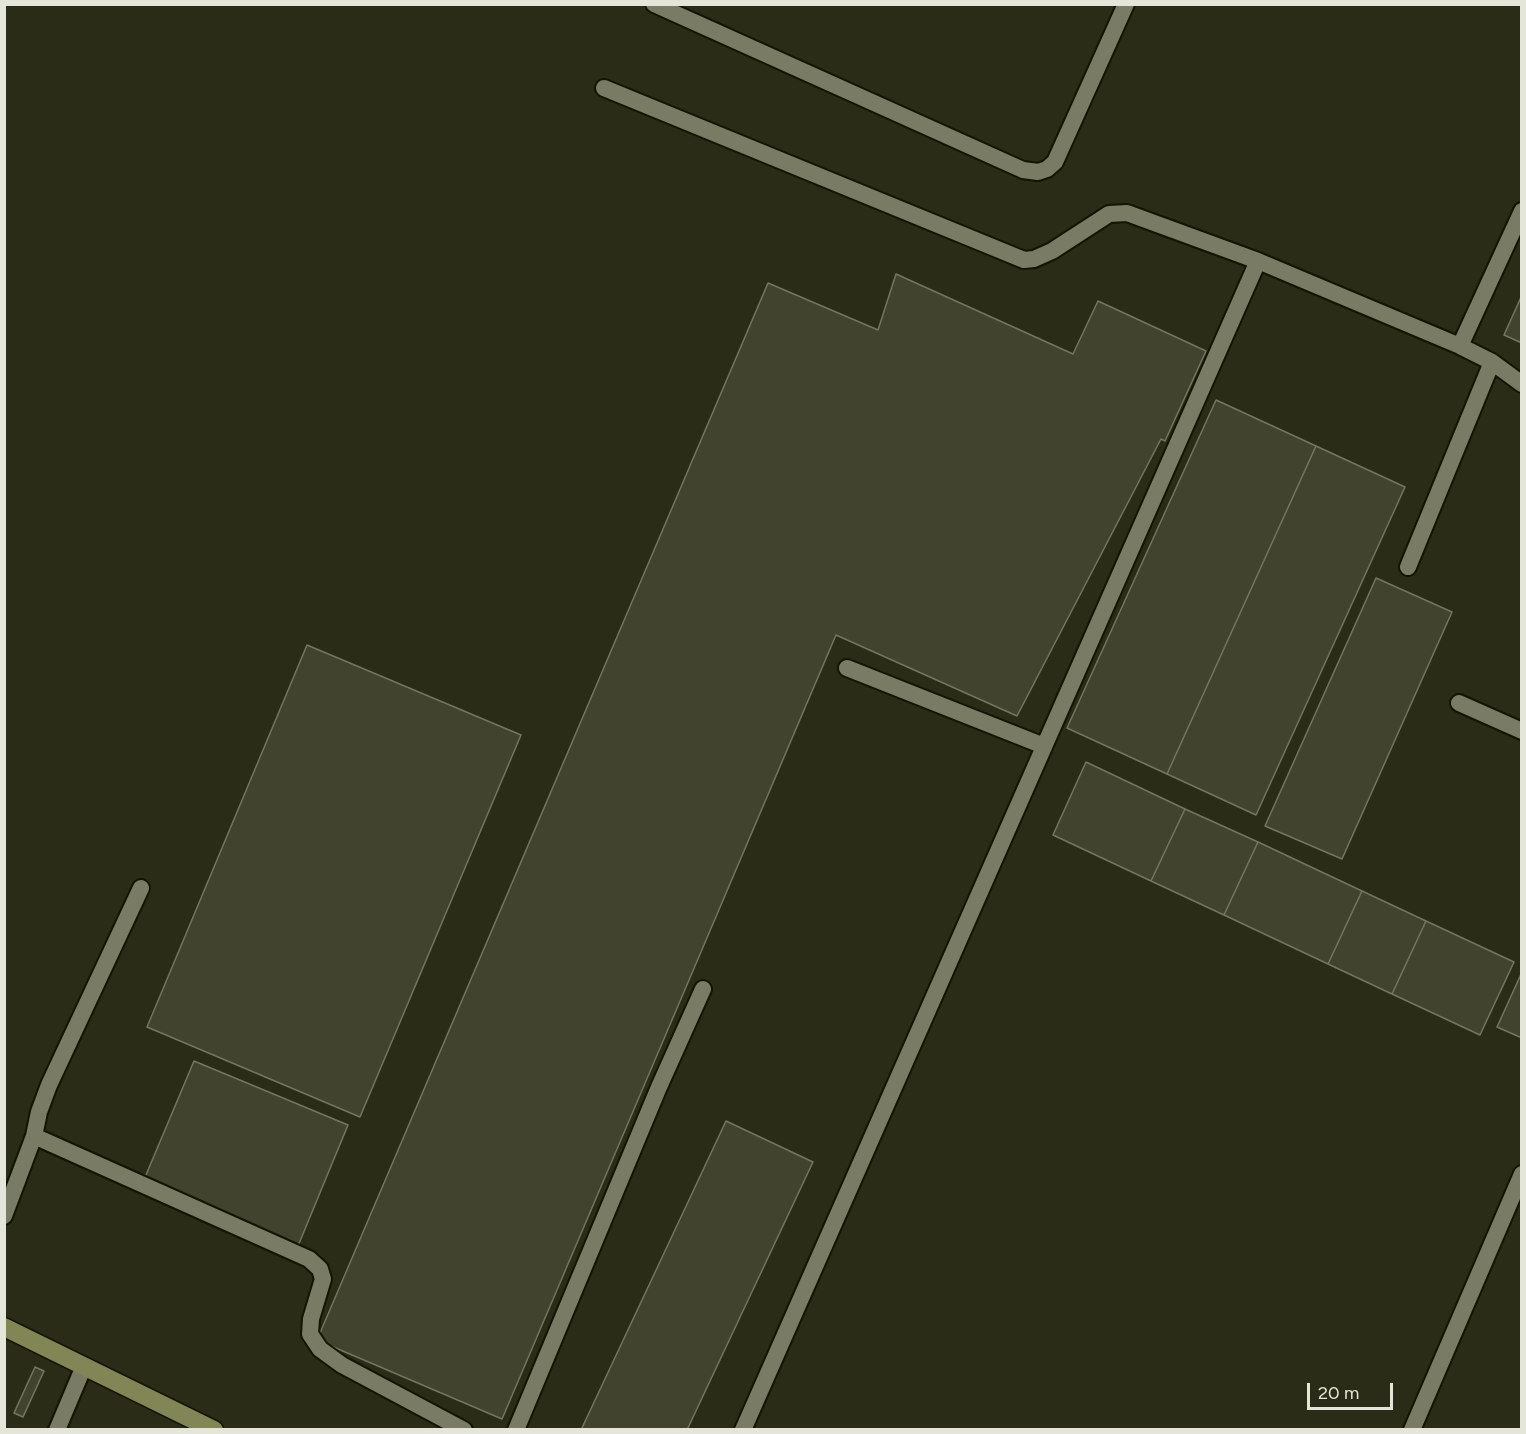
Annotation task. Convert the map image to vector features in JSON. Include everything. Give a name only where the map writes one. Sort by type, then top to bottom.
[{"type":"main road","points":[[4,1328],[214,1430]]},
{"type":"lane","points":[[654,4],[1023,170],[1038,172],[1047,169],[1055,162],[1126,4]]},
{"type":"lane","points":[[604,88],[1024,260],[1034,259],[1052,251],[1109,214],[1127,213],[1258,261],[1460,346],[1492,362],[1521,384]]},
{"type":"lane","points":[[1460,346],[1521,211]]},
{"type":"lane","points":[[743,1430],[1258,261]]},
{"type":"lane","points":[[1408,567],[1492,362]]},
{"type":"lane","points":[[847,668],[1044,746]]},
{"type":"lane","points":[[1459,703],[1521,731]]},
{"type":"lane","points":[[4,1216],[34,1136],[39,1112],[49,1085],[141,888]]},
{"type":"lane","points":[[516,1430],[659,1087],[703,989]]},
{"type":"lane","points":[[34,1136],[309,1259],[320,1269],[323,1279],[311,1319],[310,1334],[320,1349],[342,1365],[464,1430]]},
{"type":"lane","points":[[1412,1430],[1521,1174]]},
{"type":"lane","points":[[57,1430],[84,1366]]},
{"type":"building","points":[[896,274],[1073,354],[1098,301],[1206,351],[1165,441],[1161,439],[1017,716],[836,635],[502,1419],[317,1340],[768,283],[878,330]]},
{"type":"building","points":[[1522,295],[1522,343],[1504,335]]},
{"type":"building","points":[[1216,400],[1316,446],[1167,774],[1067,728]]},
{"type":"building","points":[[1316,446],[1405,487],[1256,815],[1167,774]]},
{"type":"building","points":[[1376,578],[1452,612],[1342,859],[1265,826]]},
{"type":"building","points":[[307,645],[521,735],[360,1117],[147,1027]]},
{"type":"building","points":[[1086,762],[1185,809],[1151,881],[1053,835]]},
{"type":"building","points":[[1185,809],[1258,842],[1224,915],[1151,881]]},
{"type":"building","points":[[1258,842],[1362,891],[1328,964],[1224,915]]},
{"type":"building","points":[[1362,891],[1426,921],[1392,994],[1328,964]]},
{"type":"building","points":[[1426,921],[1514,962],[1480,1035],[1392,994]]},
{"type":"building","points":[[1522,972],[1522,1038],[1497,1027]]},
{"type":"building","points":[[194,1061],[348,1125],[298,1246],[143,1182]]},
{"type":"building","points":[[726,1121],[813,1162],[687,1430],[581,1430]]},
{"type":"building","points":[[35,1367],[44,1371],[23,1417],[14,1413]]}]
